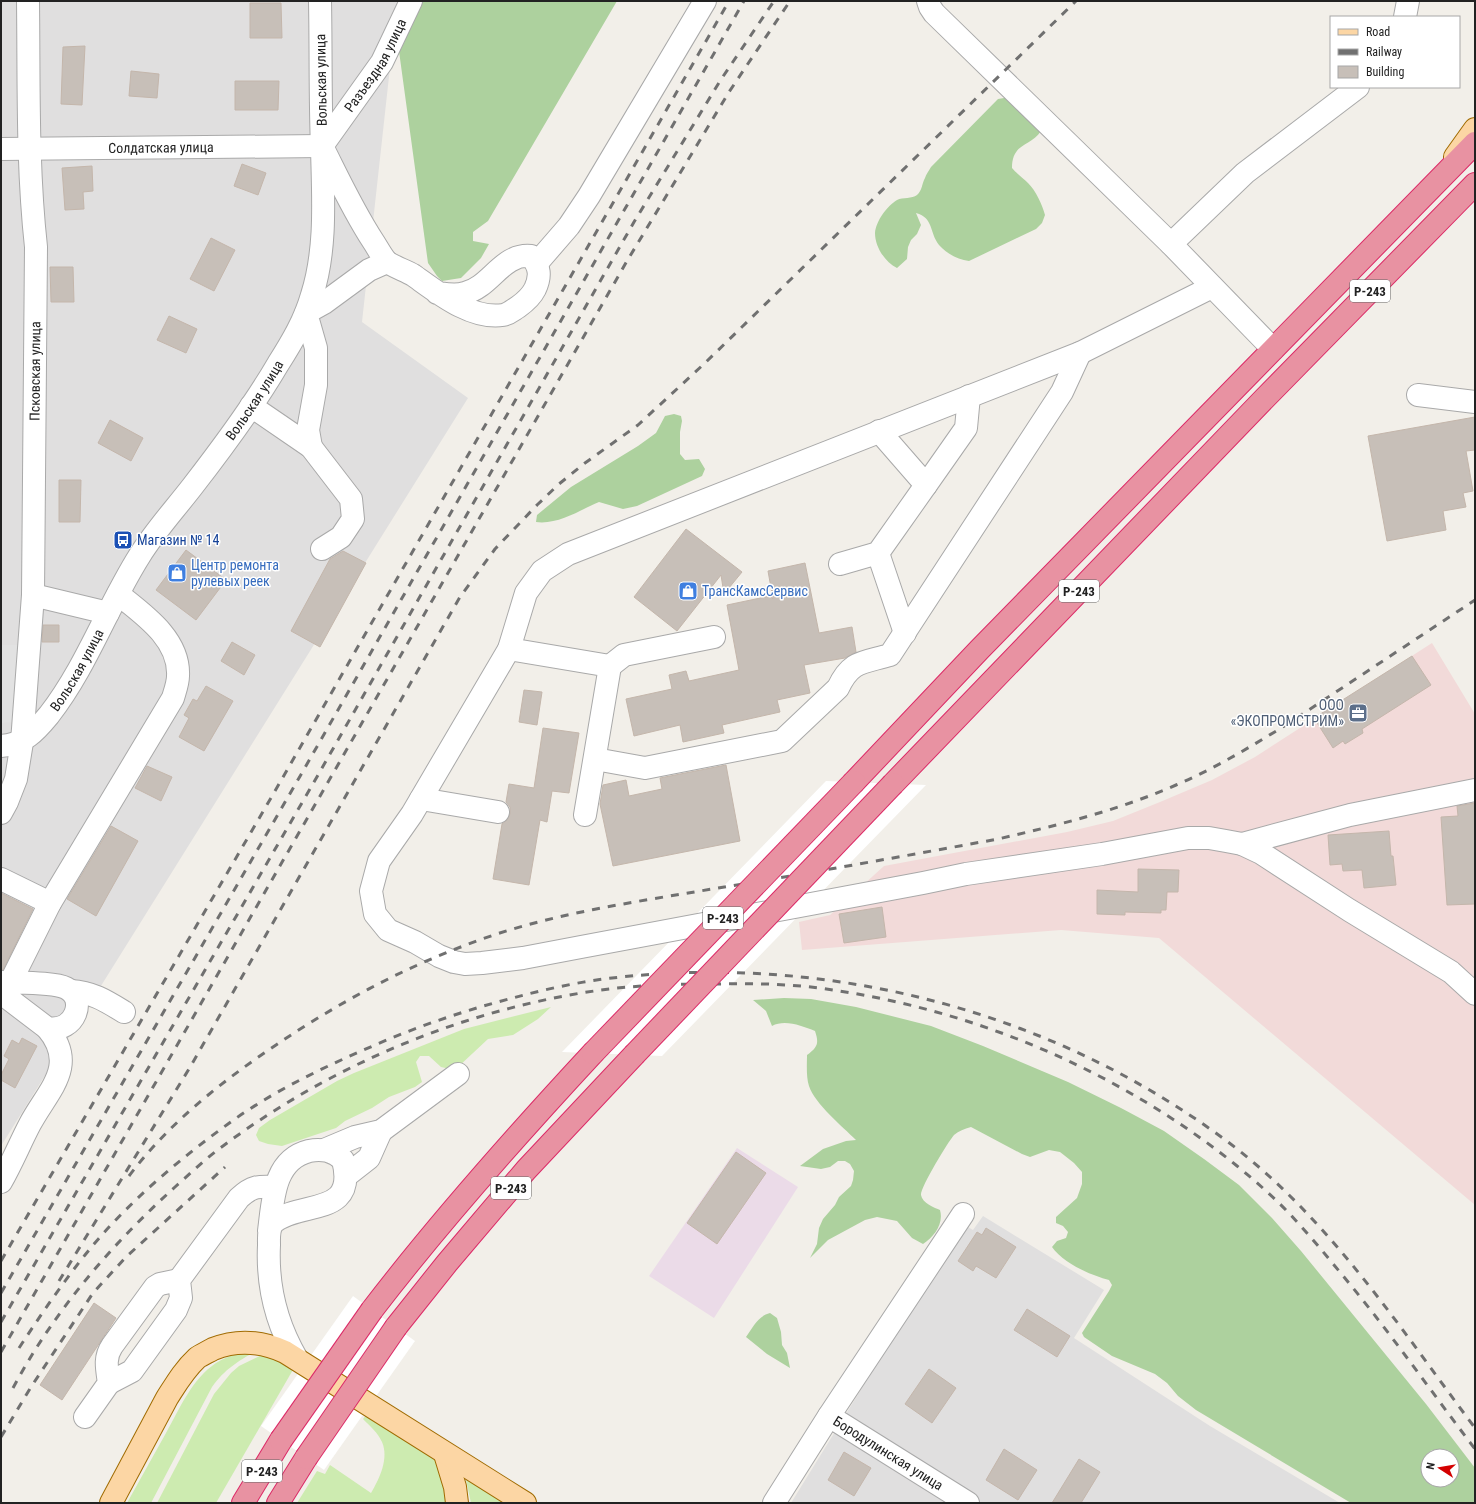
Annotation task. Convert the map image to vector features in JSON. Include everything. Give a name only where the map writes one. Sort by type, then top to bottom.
[{"type":"highway","name":"Р-243","points":[[243,1503],[281,1440],[372,1310],[426,1241],[467,1192],[593,1053],[985,644],[1475,143]]},
{"type":"highway","name":"Р-243","points":[[278,1503],[306,1458],[396,1327],[451,1258],[526,1170],[893,784],[1265,398],[1475,184]]},
{"type":"main road","points":[[1439,180],[1475,129]]},
{"type":"main road","points":[[111,1503],[176,1383],[187,1368],[198,1357],[224,1344],[250,1342],[273,1346],[297,1359],[445,1454],[525,1503]]},
{"type":"main road","points":[[445,1454],[455,1487],[457,1503]]},
{"type":"street","name":"Псковская улица","points":[[1,813],[16,779],[22,742],[33,595],[36,247],[29,149],[28,1]]},
{"type":"street","name":"Вольская улица","points":[[22,742],[44,721],[60,700],[142,552],[230,436],[270,379],[296,336],[306,313],[317,276],[324,201],[320,1]]},
{"type":"street","name":"Разъездная улица","points":[[322,146],[382,62],[410,1]]},
{"type":"street","points":[[537,263],[569,226],[589,196],[705,1]]},
{"type":"street","points":[[928,1],[934,13],[1171,244],[1273,349]]},
{"type":"street","points":[[1405,16],[1408,1]]},
{"type":"street","points":[[1171,244],[1245,173],[1357,88]]},
{"type":"street","name":"Солдатская улица","points":[[1,149],[322,146]]},
{"type":"street","points":[[322,146],[357,217],[387,262],[409,273],[437,293],[455,304],[479,313],[503,315],[510,313],[527,301],[534,291],[538,282],[539,272],[537,263],[531,256],[522,255],[511,259],[484,283],[466,293],[456,295],[437,293]]},
{"type":"street","points":[[311,447],[308,430],[316,385],[316,348],[306,313],[324,303],[355,278],[387,262]]},
{"type":"street","points":[[1212,287],[1080,353],[568,554],[542,571],[526,592],[509,650],[412,814],[379,861],[371,891],[375,914],[388,930],[415,942],[439,956],[454,962],[465,964],[523,958],[922,884],[966,874],[1102,854],[1188,838],[1209,838],[1242,844],[1261,853],[1349,910],[1451,972],[1475,994]]},
{"type":"street","points":[[595,760],[645,768],[782,741],[838,688],[844,677],[853,667],[890,655],[1062,392],[1080,353]]},
{"type":"street","points":[[1418,395],[1475,402]]},
{"type":"street","points":[[840,564],[878,553],[966,428],[969,396]]},
{"type":"street","points":[[251,406],[311,447],[351,499],[353,519],[341,537],[322,549]]},
{"type":"street","points":[[880,431],[926,484]]},
{"type":"street","points":[[878,553],[905,633]]},
{"type":"street","points":[[4,986],[50,903],[174,698],[178,677],[176,657],[164,636],[146,616],[113,603],[33,595]]},
{"type":"street","points":[[585,816],[610,666],[624,655],[714,637]]},
{"type":"street","points":[[509,650],[610,666]]},
{"type":"street","points":[[1,746],[10,746],[22,742]]},
{"type":"street","points":[[1242,844],[1350,815],[1475,790]]},
{"type":"street","points":[[421,799],[498,812]]},
{"type":"street","points":[[1,879],[50,903]]},
{"type":"street","points":[[4,986],[55,986],[71,991],[85,992],[106,1001],[124,1012]]},
{"type":"street","points":[[1,1182],[31,1123],[55,1084],[60,1073],[61,1060],[59,1048],[54,1035],[4,986]]},
{"type":"street","points":[[47,1028],[61,1028],[73,1019],[76,1012],[76,1004],[75,997],[71,991]]},
{"type":"street","points":[[297,1359],[287,1341],[280,1322],[272,1293],[268,1259],[269,1231],[275,1187],[283,1170],[305,1152],[324,1150],[356,1137],[381,1131],[458,1074]]},
{"type":"street","points":[[346,1176],[369,1158],[381,1131]]},
{"type":"street","points":[[269,1231],[273,1223],[280,1219],[290,1214],[332,1201],[342,1191],[346,1176],[343,1160],[333,1152],[324,1150]]},
{"type":"street","points":[[109,1383],[106,1359],[108,1352],[155,1287],[160,1284],[179,1280],[239,1198],[247,1190],[256,1187],[275,1187]]},
{"type":"street","points":[[774,1503],[829,1416],[963,1214]]},
{"type":"street","points":[[85,1417],[109,1383],[132,1371],[176,1310],[181,1298],[179,1280]]},
{"type":"street","name":"Бородулинская улица","points":[[829,1416],[968,1503]]},
{"type":"shaded area","points":[[1,1],[405,1],[395,22],[362,322],[468,398],[1,1146]]},
{"type":"shaded area","points":[[1432,643],[1475,714],[1475,1205],[1159,938],[1061,930],[802,950],[799,922],[830,915],[884,866],[1067,832],[1113,821],[1160,802],[1212,780],[1255,757]]},
{"type":"shaded area","points":[[1,645],[21,645],[22,721],[1,723]]},
{"type":"shaded area","points":[[737,1148],[798,1187],[714,1318],[649,1276]]},
{"type":"shaded area","points":[[983,1216],[1104,1290],[1074,1338],[1210,1426],[1340,1503],[791,1503],[963,1224],[973,1230]]},
{"type":"green space","points":[[405,1],[617,1],[488,221],[473,232],[473,241],[489,244],[481,258],[461,278],[442,281],[428,263],[395,22]]},
{"type":"green space","points":[[1011,98],[1041,131],[1015,154],[1012,168],[1034,190],[1045,215],[1042,223],[1036,229],[969,261],[952,256],[945,251],[936,240],[926,218],[916,213],[921,225],[908,247],[907,259],[897,268],[888,262],[879,249],[875,238],[877,224],[883,214],[889,206],[897,200],[917,195],[931,167],[998,99]]},
{"type":"green space","points":[[674,414],[681,416],[682,421],[680,432],[680,454],[685,460],[699,459],[705,469],[702,476],[637,506],[623,509],[599,502],[561,519],[536,522],[537,515],[571,487],[638,446],[656,433],[665,416]]},
{"type":"green space","points":[[784,998],[811,999],[856,1007],[931,1026],[1068,1082],[1164,1131],[1239,1185],[1272,1218],[1301,1251],[1426,1404],[1460,1448],[1420,1448],[1420,1488],[1460,1488],[1460,1448],[1475,1468],[1475,1503],[1351,1503],[1196,1410],[1178,1396],[1167,1383],[1155,1374],[1112,1356],[1084,1337],[1082,1333],[1112,1285],[1109,1280],[1086,1272],[1070,1263],[1052,1247],[1057,1241],[1066,1238],[1068,1232],[1063,1226],[1056,1223],[1056,1217],[1077,1198],[1082,1184],[1082,1172],[1074,1163],[1060,1152],[1049,1150],[1030,1157],[971,1127],[962,1130],[954,1135],[946,1146],[929,1175],[922,1191],[922,1198],[929,1205],[940,1210],[941,1215],[941,1220],[937,1230],[927,1241],[923,1244],[912,1238],[897,1221],[877,1217],[865,1220],[828,1240],[810,1258],[817,1244],[819,1228],[823,1219],[835,1205],[839,1197],[851,1186],[854,1171],[850,1164],[845,1161],[838,1161],[830,1167],[821,1169],[800,1166],[823,1149],[846,1141],[856,1140],[823,1107],[812,1093],[809,1086],[807,1075],[807,1055],[817,1044],[815,1031],[799,1025],[788,1023],[772,1026],[766,1011],[753,1000]]},
{"type":"green space","points":[[551,1007],[538,1019],[513,1035],[488,1039],[458,1067],[450,1069],[441,1067],[429,1056],[420,1056],[416,1062],[422,1082],[415,1087],[389,1097],[372,1108],[345,1121],[336,1128],[282,1146],[259,1141],[256,1135],[259,1128],[270,1120],[337,1081],[354,1073],[464,1029]]},
{"type":"green space","points":[[770,1313],[777,1318],[781,1332],[782,1345],[787,1353],[790,1368],[767,1354],[746,1337],[759,1319]]},
{"type":"green space","points":[[256,1351],[232,1366],[212,1387],[151,1503],[127,1503],[187,1395],[200,1377],[216,1363],[230,1356]]},
{"type":"green space","points":[[264,1354],[294,1368],[216,1503],[157,1503],[214,1394],[231,1373],[239,1366]]},
{"type":"green space","points":[[367,1414],[431,1453],[442,1465],[453,1503],[297,1503],[317,1471],[325,1474],[330,1465],[371,1493],[378,1481],[382,1468],[384,1461],[384,1448],[374,1430],[363,1419]]},
{"type":"green space","points":[[465,1475],[510,1503],[471,1503]]},
{"type":"pier","points":[[826,781],[926,785],[662,1056],[562,1052]]},
{"type":"pier","points":[[353,1296],[415,1341],[324,1470],[261,1426]]},
{"type":"building","points":[[250,3],[281,3],[282,38],[250,38]]},
{"type":"building","points":[[85,46],[82,105],[61,104],[63,47]]},
{"type":"building","points":[[131,71],[159,74],[157,98],[129,96]]},
{"type":"building","points":[[235,81],[279,81],[278,110],[235,110]]},
{"type":"building","points":[[242,164],[266,173],[258,195],[234,186]]},
{"type":"building","points":[[92,166],[93,191],[83,192],[84,209],[65,210],[62,168]]},
{"type":"building","points":[[211,238],[235,250],[214,291],[190,279]]},
{"type":"building","points":[[50,267],[73,267],[74,302],[51,302]]},
{"type":"building","points":[[169,316],[197,329],[186,353],[157,340]]},
{"type":"building","points":[[1475,417],[1475,450],[1466,451],[1473,491],[1463,493],[1466,507],[1443,511],[1446,530],[1387,541],[1368,436]]},
{"type":"building","points":[[110,420],[143,438],[131,461],[98,443]]},
{"type":"building","points":[[59,480],[81,480],[80,522],[59,522]]},
{"type":"building","points":[[686,529],[742,572],[724,594],[721,575],[677,631],[634,597]]},
{"type":"building","points":[[186,550],[226,580],[196,620],[156,590]]},
{"type":"building","points":[[343,551],[366,563],[320,647],[291,631],[330,559]]},
{"type":"building","points":[[805,563],[819,633],[852,627],[856,652],[845,658],[804,665],[810,693],[777,700],[780,712],[722,725],[724,733],[683,742],[680,725],[634,736],[626,699],[672,689],[669,675],[686,671],[689,681],[739,670],[727,605],[770,596],[773,599],[768,571]]},
{"type":"building","points":[[43,625],[59,625],[59,642],[42,642]]},
{"type":"building","points":[[232,642],[255,655],[244,675],[221,661]]},
{"type":"building","points":[[1412,656],[1431,685],[1362,729],[1363,733],[1345,744],[1343,741],[1333,748],[1314,718]]},
{"type":"building","points":[[206,686],[233,701],[204,751],[179,737],[189,718],[184,715],[193,699],[197,701]]},
{"type":"building","points":[[524,690],[542,692],[537,725],[519,722]]},
{"type":"building","points":[[543,728],[579,733],[569,793],[552,791],[547,822],[540,820],[529,885],[493,879],[502,824],[507,820],[510,814],[510,807],[506,802],[509,784],[534,788]]},
{"type":"building","points":[[726,765],[740,841],[613,866],[600,804],[603,785],[626,780],[629,796],[662,789],[660,778]]},
{"type":"building","points":[[147,766],[172,777],[161,801],[135,788]]},
{"type":"building","points":[[1475,803],[1475,904],[1447,905],[1441,817],[1458,816],[1457,806]]},
{"type":"building","points":[[111,826],[138,841],[96,916],[67,899]]},
{"type":"building","points":[[1389,831],[1391,856],[1393,856],[1396,885],[1364,888],[1362,870],[1343,871],[1342,864],[1330,865],[1328,835]]},
{"type":"building","points":[[1138,869],[1179,870],[1178,892],[1167,892],[1166,910],[1161,910],[1161,913],[1125,912],[1125,915],[1097,914],[1097,890],[1138,892]]},
{"type":"building","points":[[1,893],[33,909],[3,970],[1,970]]},
{"type":"building","points":[[882,907],[886,937],[844,943],[839,914]]},
{"type":"building","points":[[22,1038],[37,1046],[15,1088],[1,1080],[1,1075],[9,1059],[4,1056],[12,1040],[19,1044]]},
{"type":"building","points":[[736,1152],[766,1173],[717,1244],[687,1223]]},
{"type":"building","points":[[986,1228],[1016,1247],[996,1278],[976,1266],[973,1271],[958,1261],[977,1232],[982,1235]]},
{"type":"building","points":[[94,1303],[116,1318],[62,1400],[40,1385]]},
{"type":"building","points":[[1027,1309],[1070,1336],[1057,1357],[1014,1330]]},
{"type":"building","points":[[929,1369],[956,1388],[932,1423],[905,1404]]},
{"type":"building","points":[[1004,1449],[1037,1470],[1018,1500],[986,1480]]},
{"type":"building","points":[[844,1452],[871,1468],[854,1496],[828,1480]]},
{"type":"building","points":[[1079,1459],[1100,1472],[1081,1503],[1052,1503]]},
{"type":"railway","points":[[1,1261],[275,791],[729,1]]},
{"type":"railway","points":[[1,1293],[299,778],[744,1]]},
{"type":"railway","points":[[1,1322],[314,782],[634,222],[720,81],[774,1]]},
{"type":"railway","points":[[1,1352],[627,261],[729,92],[790,1]]},
{"type":"railway","points":[[59,1281],[189,1069],[460,597],[495,549],[559,484],[585,463],[638,425],[705,363],[1076,1]]},
{"type":"railway","points":[[129,1176],[161,1138],[197,1104],[256,1059],[298,1030],[344,1002],[392,977],[441,955],[523,926],[582,912],[998,839],[1066,822],[1133,802],[1190,779],[1218,765],[1286,725],[1475,600]]},
{"type":"railway","points":[[19,1348],[85,1255],[117,1219],[152,1185],[209,1138],[245,1112],[281,1090],[318,1071],[408,1031],[441,1019],[534,992],[612,978],[694,972],[775,975],[856,984],[936,1002],[1013,1026],[1088,1058],[1160,1096],[1228,1142],[1265,1172],[1299,1205],[1331,1240],[1391,1314],[1475,1428]]},
{"type":"railway","points":[[13,1388],[29,1360],[65,1306],[85,1280],[128,1232],[175,1187],[217,1151],[265,1117],[309,1090],[402,1044],[451,1026],[500,1011],[550,999],[615,988],[644,986],[775,984],[804,986],[881,998],[974,1023],[1064,1059],[1107,1080],[1149,1104],[1189,1130],[1247,1175],[1280,1204],[1303,1228],[1357,1293],[1475,1449]]},
{"type":"railway","points":[[1,1437],[31,1387],[93,1293],[126,1257],[225,1167]]},
{"type":"place","name":"Магазин № 14","points":[[123,540]]},
{"type":"place","name":"Центр ремонта рулевых реек","points":[[177,573]]},
{"type":"place","name":"ТрансКамсСервис","points":[[688,591]]},
{"type":"place","name":"ООО «ЭКОПРОМСТРИМ»","points":[[1358,713]]}]
